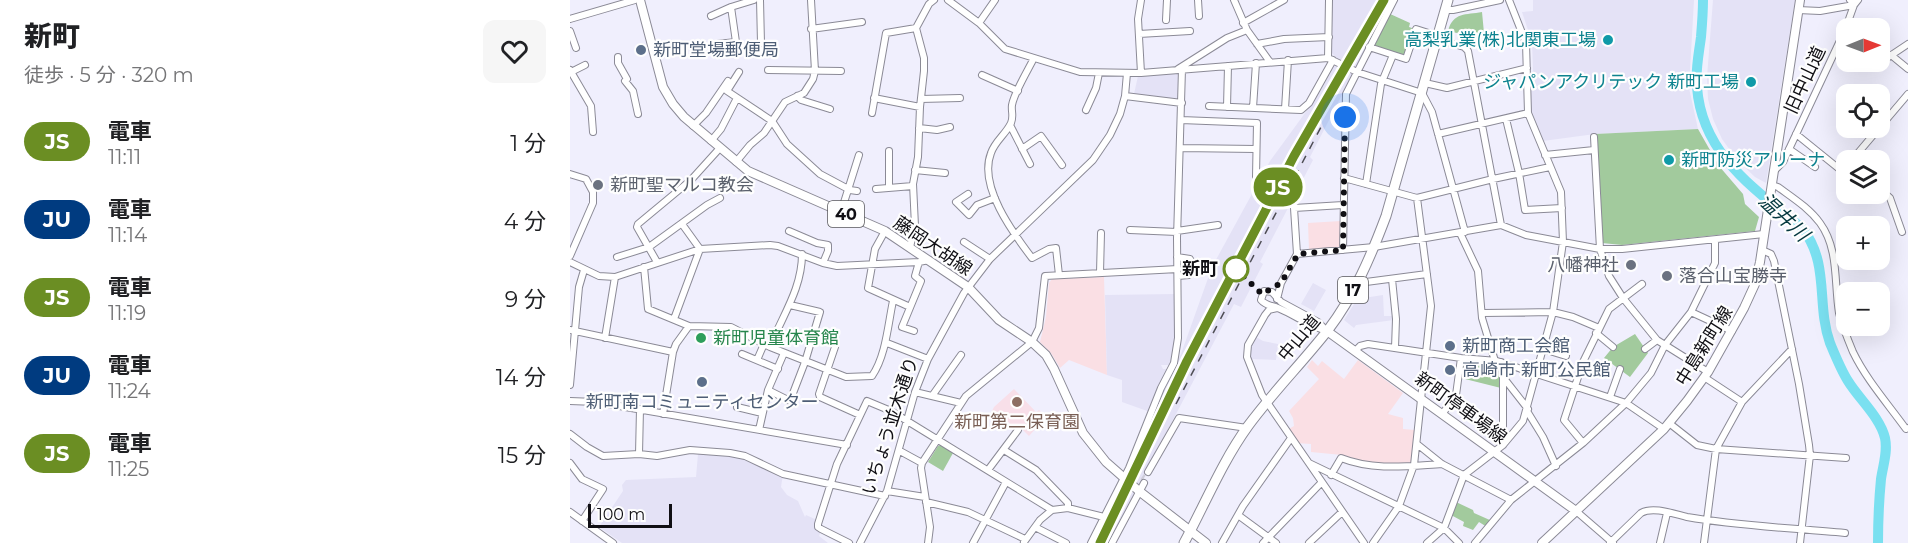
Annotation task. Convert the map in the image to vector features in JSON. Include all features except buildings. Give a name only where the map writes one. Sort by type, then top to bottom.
[{"type":"highway","name":"中山道","points":[[1184,543],[1235,446],[1267,401],[1327,331],[1359,280],[1374,247],[1393,191],[1438,38],[1445,3]]},
{"type":"main road","name":"藤岡大胡線","points":[[640,0],[663,87],[672,104],[693,126],[736,162],[761,178],[885,231],[968,287],[999,320],[1032,342],[1046,355],[1083,433],[1098,453],[1139,491],[1206,543]]},
{"type":"main road","name":"中島新町線","points":[[1542,543],[1666,426],[1706,375],[1751,293],[1762,250],[1800,0]]},
{"type":"main road","name":"新町停車場線","points":[[1327,331],[1576,511]]},
{"type":"street","points":[[570,19],[635,0]]},
{"type":"street","points":[[711,16],[754,0]]},
{"type":"street","points":[[760,0],[760,43]]},
{"type":"street","points":[[736,162],[764,133],[785,102],[804,93],[813,79],[815,71],[811,0]]},
{"type":"street","points":[[910,247],[915,226],[913,186],[918,157],[924,58],[916,28],[929,4],[934,0]]},
{"type":"street","points":[[948,0],[979,23],[1005,49],[1080,72],[1141,73],[1288,60],[1330,59],[1357,72],[1422,93],[1432,112],[1453,188],[1462,233],[1478,271],[1482,313],[1503,377],[1527,410],[1556,466]]},
{"type":"street","points":[[979,23],[995,0]]},
{"type":"street","points":[[1141,73],[1138,19],[1142,0]]},
{"type":"street","points":[[1166,20],[1167,0]]},
{"type":"street","points":[[1198,0],[1199,16]]},
{"type":"street","points":[[1234,0],[1247,30],[1270,62]]},
{"type":"street","points":[[1243,23],[1284,0]]},
{"type":"street","points":[[1209,106],[1301,110],[1309,103],[1330,59],[1329,0]]},
{"type":"street","points":[[1343,250],[1346,94],[1394,0]]},
{"type":"street","points":[[1445,3],[1453,10],[1500,0]]},
{"type":"street","points":[[1426,543],[1444,528],[1464,475],[1503,445],[1523,421],[1553,312],[1563,242],[1562,192],[1528,113],[1526,43],[1509,0]]},
{"type":"street","points":[[1798,10],[1820,10],[1854,2]]},
{"type":"street","name":"旧中山道","points":[[1850,18],[1854,2]]},
{"type":"street","points":[[717,44],[736,42],[731,7]]},
{"type":"street","points":[[811,29],[862,22]]},
{"type":"street","points":[[872,113],[886,33],[916,28]]},
{"type":"street","points":[[1369,47],[1406,59],[1416,29],[1467,49],[1501,225]]},
{"type":"street","points":[[1180,69],[1227,38],[1247,30]]},
{"type":"street","points":[[570,31],[576,48]]},
{"type":"street","points":[[1139,34],[1190,31]]},
{"type":"street","points":[[1257,44],[1284,39],[1329,37]]},
{"type":"street","points":[[1908,44],[1891,55],[1908,69]]},
{"type":"street","name":"旧中山道","points":[[1775,170],[1783,162],[1836,52]]},
{"type":"street","points":[[1366,184],[1383,81],[1393,55]]},
{"type":"street","points":[[618,57],[618,63],[633,91],[638,114]]},
{"type":"street","points":[[1034,58],[1011,105],[1014,116],[1010,125],[994,145],[989,156],[990,181],[995,198],[1008,225],[1032,258],[1056,248],[1059,275]]},
{"type":"street","points":[[1285,109],[1288,60]]},
{"type":"street","points":[[1253,108],[1256,63]]},
{"type":"street","points":[[585,65],[570,71],[591,106],[593,132]]},
{"type":"street","points":[[1227,107],[1228,66]]},
{"type":"street","points":[[1425,83],[1447,88],[1527,68]]},
{"type":"street","points":[[1091,543],[1124,478],[1161,388],[1174,363],[1178,338],[1177,232],[1182,103],[1180,69]]},
{"type":"street","points":[[768,70],[841,71]]},
{"type":"street","points":[[740,72],[727,91],[772,121],[787,144],[820,174],[853,191]]},
{"type":"street","points":[[1086,110],[1096,88],[1099,73]]},
{"type":"street","name":"いちょう並木通り","points":[[860,543],[886,494],[915,392],[928,359],[968,287],[990,259],[1093,160],[1110,135],[1119,114],[1125,96],[1127,73]]},
{"type":"street","points":[[982,75],[1018,91]]},
{"type":"street","points":[[693,126],[706,113],[728,81]]},
{"type":"street","points":[[797,96],[801,100],[830,110]]},
{"type":"street","points":[[1125,96],[1182,103]]},
{"type":"street","points":[[1861,150],[1907,97]]},
{"type":"street","points":[[711,141],[721,129],[737,98]]},
{"type":"street","points":[[874,98],[920,103],[960,98]]},
{"type":"street","points":[[1438,134],[1528,113]]},
{"type":"street","points":[[1506,119],[1520,173],[1525,210],[1562,208]]},
{"type":"street","points":[[1181,120],[1257,123],[1256,177]]},
{"type":"street","points":[[1010,125],[1030,164]]},
{"type":"street","points":[[919,128],[936,130],[950,127]]},
{"type":"street","points":[[1796,134],[1836,165]]},
{"type":"street","points":[[1022,149],[1041,136],[1062,165]]},
{"type":"street","points":[[1594,137],[1600,249],[1609,276],[1623,298],[1657,340],[1742,402]]},
{"type":"street","points":[[657,262],[637,227],[638,224],[691,180],[719,148]]},
{"type":"street","points":[[1180,148],[1256,149]]},
{"type":"street","points":[[1789,148],[1815,167]]},
{"type":"street","points":[[1545,155],[1594,150]]},
{"type":"street","points":[[889,151],[890,188]]},
{"type":"street","points":[[841,212],[853,191],[859,155]]},
{"type":"street","points":[[1344,178],[1417,198],[1550,167]]},
{"type":"street","points":[[915,170],[945,173]]},
{"type":"street","points":[[570,174],[586,178],[593,192],[593,203],[570,256]]},
{"type":"street","points":[[876,189],[913,186]]},
{"type":"street","points":[[1772,187],[1778,187],[1809,210],[1821,224],[1830,241],[1840,314],[1853,351],[1906,429],[1908,428]]},
{"type":"street","points":[[968,194],[956,202],[969,214],[977,205],[995,198]]},
{"type":"street","points":[[617,257],[649,247],[720,198]]},
{"type":"street","points":[[1373,543],[1399,506],[1414,465],[1417,444],[1431,306],[1417,198]]},
{"type":"street","points":[[1890,198],[1902,232]]},
{"type":"street","points":[[1277,299],[1281,283],[1298,254],[1294,208],[1343,205]]},
{"type":"street","points":[[682,224],[700,249]]},
{"type":"street","points":[[1130,230],[1177,232],[1218,225]]},
{"type":"street","points":[[1298,254],[1374,247],[1501,225],[1526,235],[1600,249],[1622,249],[1764,234]]},
{"type":"street","points":[[789,231],[817,243],[828,245],[823,263]]},
{"type":"street","points":[[885,231],[877,243],[868,288],[910,307]]},
{"type":"street","points":[[1100,273],[1101,233]]},
{"type":"street","points":[[1475,543],[1511,500],[1583,443],[1626,403],[1651,373],[1665,345],[1691,312],[1715,263],[1715,240]]},
{"type":"street","points":[[964,242],[990,259]]},
{"type":"street","points":[[570,262],[599,276],[615,277],[700,249],[770,245],[837,266],[929,260]]},
{"type":"street","points":[[674,319],[700,249]]},
{"type":"street","points":[[1762,250],[1771,254],[1774,261],[1799,384],[1810,455],[1800,543]]},
{"type":"street","points":[[757,360],[790,305],[798,282],[802,254]]},
{"type":"street","points":[[1178,257],[1190,259],[1194,268],[1189,275],[1178,276]]},
{"type":"street","points":[[914,331],[902,327],[921,281],[915,276],[919,262]]},
{"type":"street","points":[[644,267],[648,309],[689,326],[731,327],[784,353],[846,377],[872,376],[881,353],[893,300]]},
{"type":"street","points":[[928,543],[930,527],[922,463],[961,403],[1032,342],[1039,328],[1045,276],[1178,268]]},
{"type":"street","points":[[570,385],[572,331],[584,270]]},
{"type":"street","points":[[1359,280],[1366,282],[1427,274]]},
{"type":"street","points":[[605,338],[615,277]]},
{"type":"street","points":[[1392,279],[1396,319],[1395,348]]},
{"type":"street","points":[[1265,315],[1261,300],[1262,294],[1281,283]]},
{"type":"street","points":[[1583,443],[1564,420],[1574,386],[1598,330],[1610,309],[1642,284]]},
{"type":"street","points":[[1267,291],[1318,322],[1327,331]]},
{"type":"street","points":[[1261,300],[1264,304],[1277,308],[1315,328],[1327,331]]},
{"type":"street","points":[[768,390],[790,401],[820,312],[790,305]]},
{"type":"street","points":[[1277,308],[1269,310],[1265,315],[1246,353],[1262,395],[1364,543]]},
{"type":"street","points":[[1482,313],[1553,312],[1573,316],[1598,330],[1613,347]]},
{"type":"street","points":[[1691,312],[1732,331]]},
{"type":"street","points":[[663,414],[673,352],[689,326]]},
{"type":"street","points":[[572,331],[673,352]]},
{"type":"street","points":[[1645,349],[1657,340]]},
{"type":"street","points":[[887,343],[928,359]]},
{"type":"street","points":[[1356,350],[1368,344],[1498,362],[1626,403],[1697,446],[1846,458]]},
{"type":"street","points":[[835,347],[819,394],[820,397],[860,415]]},
{"type":"street","points":[[1543,349],[1566,356]]},
{"type":"street","points":[[1704,543],[1716,449],[1742,402],[1792,349]]},
{"type":"street","points":[[759,430],[768,390],[784,353]]},
{"type":"street","points":[[742,354],[778,369]]},
{"type":"street","points":[[932,396],[961,355]]},
{"type":"street","points":[[1443,413],[1456,395],[1461,358]]},
{"type":"street","points":[[1610,397],[1620,369]]},
{"type":"street","points":[[1503,377],[1503,445]]},
{"type":"street","points":[[915,392],[961,403]]},
{"type":"street","points":[[570,401],[596,402],[640,409],[846,445]]},
{"type":"street","points":[[849,543],[818,527],[830,483],[867,401],[891,411],[1052,510]]},
{"type":"street","points":[[737,407],[762,413]]},
{"type":"street","points":[[639,454],[640,409]]},
{"type":"street","points":[[1148,472],[1179,418],[1247,428]]},
{"type":"street","points":[[988,470],[1018,430]]},
{"type":"street","points":[[571,437],[603,456],[639,454],[657,456],[690,450],[745,456],[783,474],[926,500],[968,512],[1025,541],[1040,520],[1052,510],[1068,508],[1104,517]]},
{"type":"street","points":[[1222,543],[1238,515],[1291,438]]},
{"type":"street","points":[[1417,444],[1442,464],[1511,500]]},
{"type":"street","points":[[1004,450],[1039,472],[1068,503],[1068,508]]},
{"type":"street","points":[[900,451],[922,463]]},
{"type":"street","points":[[1331,475],[1341,458],[1362,465],[1395,467],[1442,464]]},
{"type":"street","points":[[570,463],[582,479],[603,489],[582,520]]},
{"type":"street","points":[[1309,463],[1444,528],[1460,543]]},
{"type":"street","points":[[973,543],[1006,482]]},
{"type":"street","points":[[1114,542],[1144,483]]},
{"type":"street","points":[[1263,543],[1321,483]]},
{"type":"street","points":[[1576,511],[1612,542],[1645,511],[1707,520],[1845,533]]},
{"type":"street","points":[[1309,543],[1342,512]]},
{"type":"street","points":[[1660,543],[1667,513]]},
{"type":"street","points":[[571,514],[613,543]]},
{"type":"street","points":[[1238,515],[1276,543]]},
{"type":"street","points":[[1035,527],[1066,543]]},
{"type":"shaded area","points":[[1332,0],[1391,0],[1310,157],[1313,160],[1260,262],[1263,264],[1241,307],[1234,304],[1108,543],[1094,543],[1147,434],[1157,403],[1181,354],[1212,267],[1270,161],[1316,98],[1338,60],[1332,53]]},
{"type":"shaded area","points":[[1533,0],[1694,0],[1689,88],[1698,129],[1595,134],[1543,141],[1531,113],[1529,81],[1533,71],[1532,42],[1522,12],[1533,11]]},
{"type":"shaded area","points":[[1713,0],[1795,0],[1766,183],[1755,177],[1737,160],[1722,139],[1713,119],[1708,99],[1707,77]]},
{"type":"shaded area","points":[[1177,73],[1179,101],[1134,94],[1138,76]]},
{"type":"shaded area","points":[[1341,221],[1341,244],[1338,248],[1309,250],[1308,223]]},
{"type":"shaded area","points":[[1104,277],[1107,375],[1069,360],[1060,368],[1051,353],[1040,342],[1046,317],[1049,283],[1052,279]]},
{"type":"shaded area","points":[[1313,283],[1326,290],[1314,311],[1301,304]]},
{"type":"shaded area","points":[[1361,293],[1370,297],[1383,295],[1384,316],[1394,316],[1394,320],[1356,325],[1354,328],[1344,320]]},
{"type":"shaded area","points":[[1175,294],[1176,334],[1171,365],[1161,365],[1163,369],[1169,369],[1150,412],[1122,402],[1122,380],[1107,375],[1105,295]]},
{"type":"shaded area","points":[[1256,337],[1278,344],[1276,360],[1251,359],[1249,350]]},
{"type":"shaded area","points":[[1312,360],[1318,366],[1322,361],[1344,379],[1358,360],[1403,393],[1388,414],[1403,418],[1403,429],[1415,430],[1411,464],[1362,463],[1342,455],[1311,452],[1311,444],[1296,443],[1287,430],[1294,426],[1289,411],[1319,379],[1307,367]]},
{"type":"shaded area","points":[[1014,389],[1036,412],[1039,410],[1046,417],[1029,436],[1022,429],[1019,431],[1003,418],[999,418],[992,411]]},
{"type":"shaded area","points":[[698,454],[745,458],[783,474],[781,487],[787,495],[798,501],[805,517],[806,515],[817,520],[815,528],[821,531],[819,536],[828,543],[622,543],[599,527],[623,491],[622,485],[626,480],[696,477]]},
{"type":"green space","points":[[1482,12],[1484,33],[1480,34],[1481,42],[1468,45],[1466,35],[1448,31],[1457,17]]},
{"type":"green space","points":[[1388,13],[1410,23],[1409,27],[1415,29],[1405,58],[1370,47]]},
{"type":"green space","points":[[1698,129],[1719,166],[1743,194],[1745,204],[1759,217],[1755,231],[1622,245],[1602,243],[1595,134]]},
{"type":"green space","points":[[1635,334],[1648,353],[1630,377],[1604,358],[1613,347]]},
{"type":"green space","points":[[1463,361],[1499,363],[1501,388],[1461,378]]},
{"type":"green space","points":[[941,445],[953,453],[943,471],[928,462]]},
{"type":"green space","points":[[1456,502],[1492,521],[1487,527],[1479,522],[1473,530],[1463,526],[1464,522],[1451,515]]},
{"type":"waterway","name":"温井川","points":[[1703,0],[1697,81],[1701,111],[1709,132],[1720,151],[1734,168],[1767,200],[1803,229],[1817,257],[1830,343],[1845,377],[1874,415],[1885,438],[1878,543]]},
{"type":"tunnel","points":[[1127,467],[1144,478]]},
{"type":"railway","points":[[1100,543],[1187,361],[1294,156],[1384,0]]},
{"type":"railway","points":[[1176,404],[1321,127]]},
{"type":"train","name":"JS","points":[[1100,543],[1187,361],[1294,156],[1384,0]]},
{"type":"place","name":"高梨乳業(株)北関東工場","points":[[1608,40]]},
{"type":"place","name":"新町堂場郵便局","points":[[641,50]]},
{"type":"place","name":"ジャパンアクリテック 新町工場","points":[[1751,82]]},
{"type":"place","name":"新町防災アリーナ","points":[[1669,160]]},
{"type":"place","name":"新町聖マルコ教会","points":[[598,185]]},
{"type":"place","name":"八幡神社","points":[[1631,265]]},
{"type":"place","name":"新町","points":[[1236,269]]},
{"type":"place","name":"落合山宝勝寺","points":[[1667,276]]},
{"type":"place","name":"新町児童体育館","points":[[701,338]]},
{"type":"place","name":"新町商工会館","points":[[1450,346]]},
{"type":"place","name":"高崎市 新町公民館","points":[[1450,370]]},
{"type":"place","name":"新町南コミュニティセンター","points":[[702,382]]},
{"type":"place","name":"新町第二保育園","points":[[1017,402]]},
{"type":"route","points":[[1236,269],[1262,294],[1281,283],[1298,254],[1343,250],[1345,117]]}]
